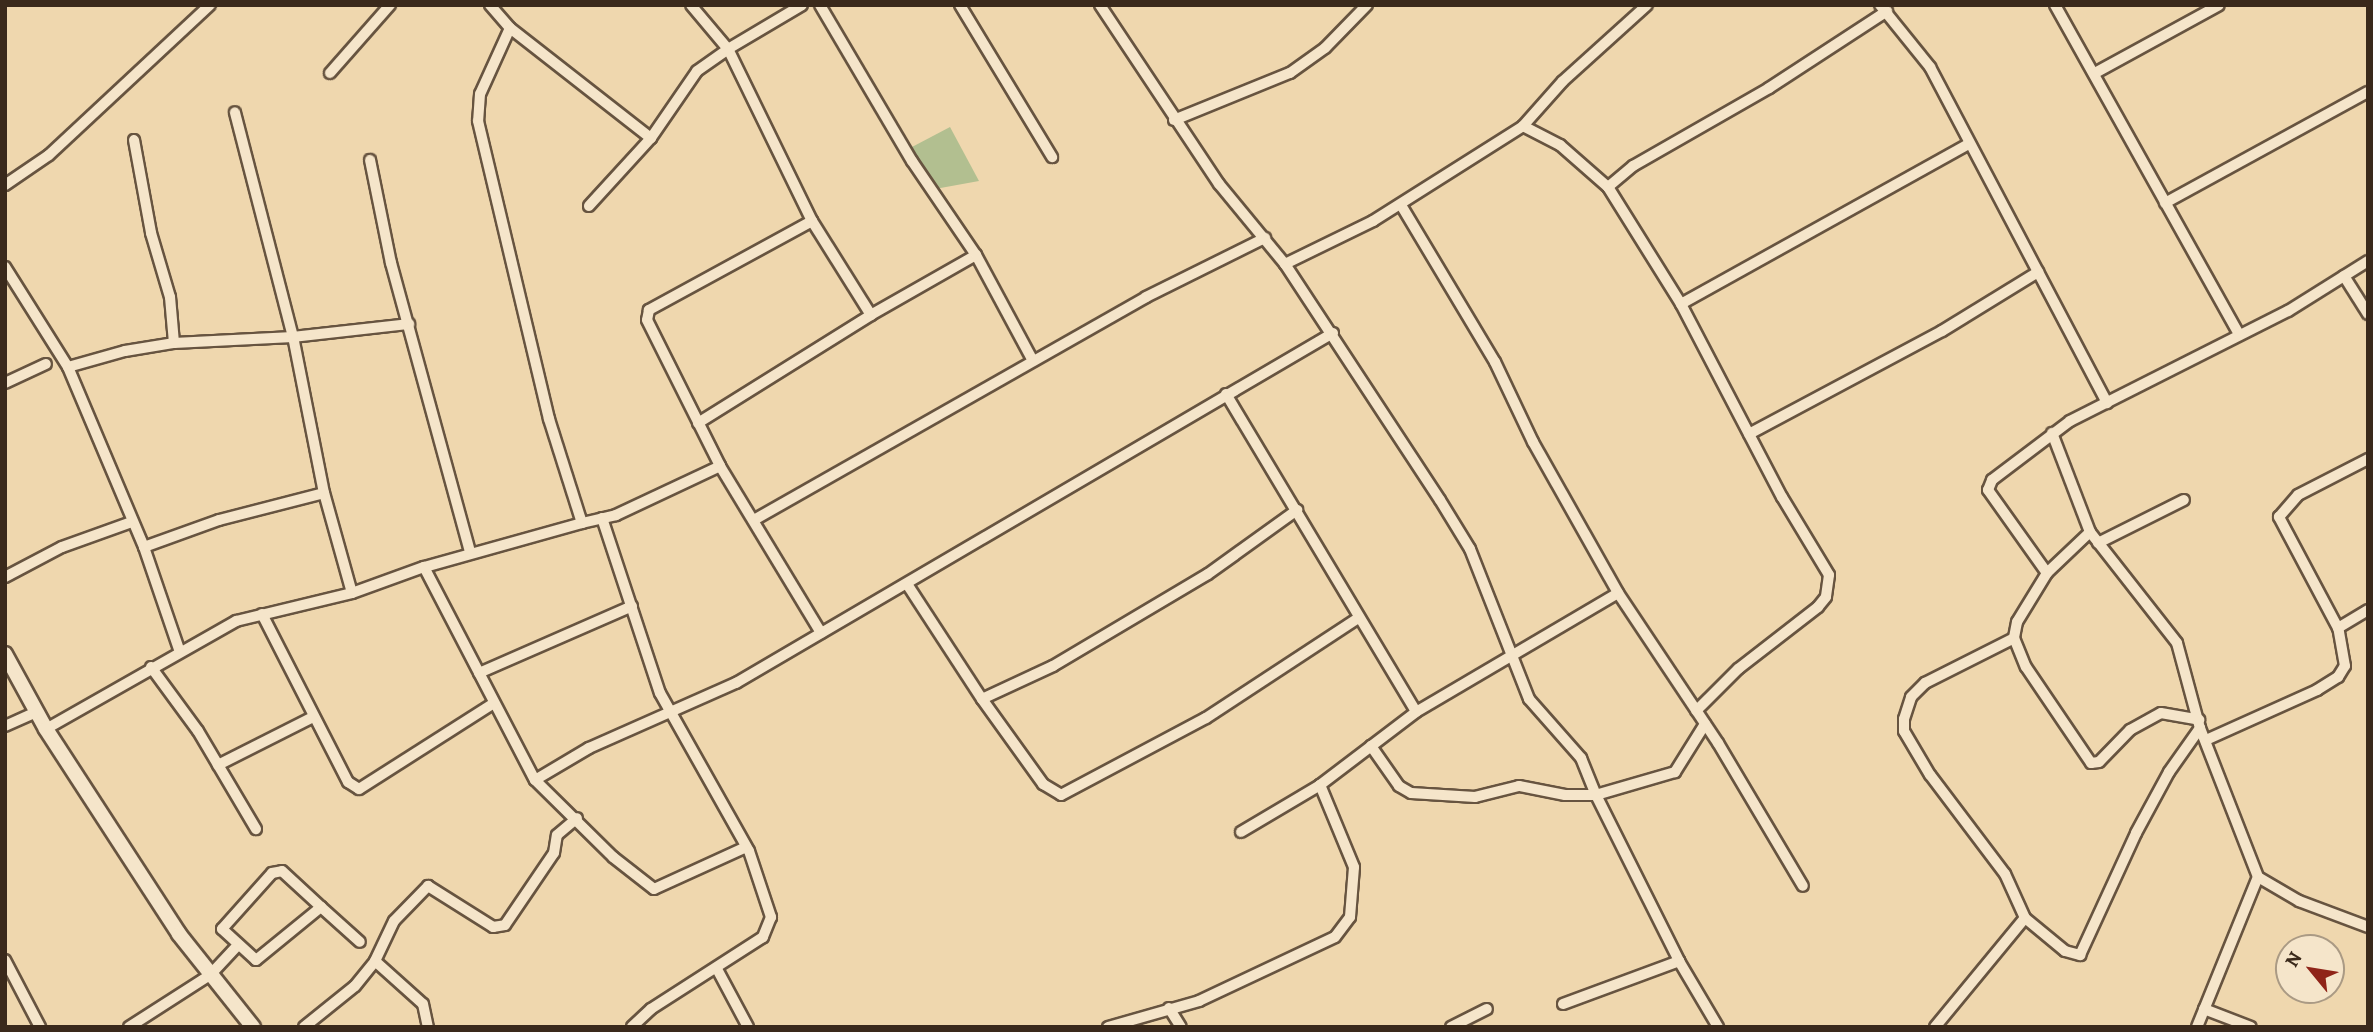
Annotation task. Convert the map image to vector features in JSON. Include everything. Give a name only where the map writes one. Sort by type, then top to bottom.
[{"type":"main road","points":[[5,654],[46,729],[179,934],[253,1027]]},
{"type":"street","points":[[5,185],[49,155],[210,5]]},
{"type":"street","points":[[330,74],[390,5]]},
{"type":"street","points":[[490,5],[510,28],[651,138]]},
{"type":"street","points":[[691,5],[705,16],[728,49],[812,221],[871,315]]},
{"type":"street","points":[[705,16],[712,5]]},
{"type":"street","points":[[589,206],[651,138],[698,71],[728,49],[802,5]]},
{"type":"street","points":[[820,5],[912,161],[976,256],[1033,361]]},
{"type":"street","points":[[960,5],[1052,157]]},
{"type":"street","points":[[1100,5],[1174,120],[1285,264],[1333,333],[1470,549],[1510,657],[1535,708],[1581,758],[1679,961],[1718,1027]]},
{"type":"street","points":[[1174,120],[1290,73],[1325,48],[1367,5]]},
{"type":"street","points":[[1285,264],[1401,205],[1523,125],[1563,81],[1647,5]]},
{"type":"street","points":[[2056,5],[2239,334]]},
{"type":"street","points":[[2095,73],[2216,6]]},
{"type":"street","points":[[1608,187],[1633,166],[1769,88],[1883,8],[1930,67],[1967,145],[2107,403]]},
{"type":"street","points":[[510,28],[480,94],[478,121],[549,419],[582,523]]},
{"type":"street","points":[[2165,202],[2368,92]]},
{"type":"street","points":[[235,112],[293,337],[324,494],[352,593]]},
{"type":"street","points":[[1523,125],[1560,145],[1608,187],[1681,304],[1749,434],[1829,575],[1829,588],[1807,617],[1738,669],[1696,711]]},
{"type":"street","points":[[134,141],[151,233],[170,297],[174,343]]},
{"type":"street","points":[[1681,304],[1967,145]]},
{"type":"street","points":[[370,160],[380,222],[409,324],[445,474],[470,552]]},
{"type":"street","points":[[1401,205],[1495,362],[1533,442],[1618,593],[1705,724],[1803,886]]},
{"type":"street","points":[[812,221],[649,310],[649,326],[720,466],[821,633]]},
{"type":"street","points":[[754,520],[1146,297],[1265,238]]},
{"type":"street","points":[[698,424],[871,315],[976,256]]},
{"type":"street","points":[[2047,573],[1988,490],[1992,480],[2052,433],[2239,334],[2368,261]]},
{"type":"street","points":[[5,267],[68,367],[144,547],[180,652]]},
{"type":"street","points":[[1749,434],[1942,331],[2038,272]]},
{"type":"street","points":[[2344,275],[2368,314]]},
{"type":"street","points":[[68,367],[125,351],[174,343],[293,337],[409,324]]},
{"type":"street","points":[[535,780],[589,748],[736,683],[1333,333]]},
{"type":"street","points":[[5,383],[46,364]]},
{"type":"street","points":[[1226,394],[1416,712]]},
{"type":"street","points":[[2052,433],[2090,532],[2146,598],[2177,643],[2199,724],[2258,877],[2298,901],[2368,927]]},
{"type":"street","points":[[2206,740],[2338,677],[2346,652],[2338,628],[2279,517],[2298,495],[2368,459]]},
{"type":"street","points":[[46,729],[236,621],[352,593],[470,552],[602,518],[662,496],[720,466]]},
{"type":"street","points":[[144,547],[219,520],[324,494]]},
{"type":"street","points":[[2098,544],[2184,500]]},
{"type":"street","points":[[982,699],[1052,666],[1208,574],[1297,510]]},
{"type":"street","points":[[602,518],[660,693],[746,847],[771,926],[763,937],[651,1009],[632,1027]]},
{"type":"street","points":[[5,577],[62,547],[132,522]]},
{"type":"street","points":[[2090,532],[2047,573],[2017,622],[2014,638],[2026,667],[2086,761],[2099,762],[2130,730],[2161,713],[2199,724]]},
{"type":"street","points":[[424,567],[535,780],[577,818],[613,857],[654,889],[746,847]]},
{"type":"street","points":[[907,584],[982,699],[1044,785],[1061,795],[1206,718],[1358,618]]},
{"type":"street","points":[[1241,832],[1320,785],[1416,712],[1618,593]]},
{"type":"street","points":[[479,673],[632,606]]},
{"type":"street","points":[[2338,628],[2368,610]]},
{"type":"street","points":[[262,614],[348,782],[359,789],[494,703]]},
{"type":"street","points":[[2014,638],[1925,683],[1911,697],[1904,731],[1944,798],[2005,874],[2025,918],[2065,951],[2080,955],[2136,833],[2199,724]]},
{"type":"street","points":[[151,667],[218,765],[256,829]]},
{"type":"street","points":[[5,726],[36,712]]},
{"type":"street","points":[[218,765],[313,717]]},
{"type":"street","points":[[1371,746],[1399,786],[1411,793],[1475,797],[1519,786],[1565,795],[1597,794],[1675,772],[1705,724]]},
{"type":"street","points":[[1108,1027],[1228,988],[1321,946],[1343,929],[1350,917],[1354,867],[1320,785]]},
{"type":"street","points":[[304,1027],[355,986],[375,961],[394,921],[428,886],[492,928],[505,925],[554,853],[557,835],[577,818]]},
{"type":"street","points":[[321,907],[260,958],[251,959],[222,925],[272,873],[282,871],[360,942]]},
{"type":"street","points":[[2197,1027],[2258,877]]},
{"type":"street","points":[[1935,1027],[2025,918]]},
{"type":"street","points":[[129,1027],[210,975],[238,945]]},
{"type":"street","points":[[375,961],[423,1004],[428,1027]]},
{"type":"street","points":[[1563,1004],[1679,961]]},
{"type":"street","points":[[7,968],[40,1027]]},
{"type":"street","points":[[717,969],[748,1027]]},
{"type":"street","points":[[1169,1008],[1181,1027]]},
{"type":"street","points":[[1451,1027],[1487,1009]]},
{"type":"street","points":[[2204,1009],[2251,1027]]},
{"type":"green space","points":[[950,127],[979,181],[935,189],[912,147]]}]
